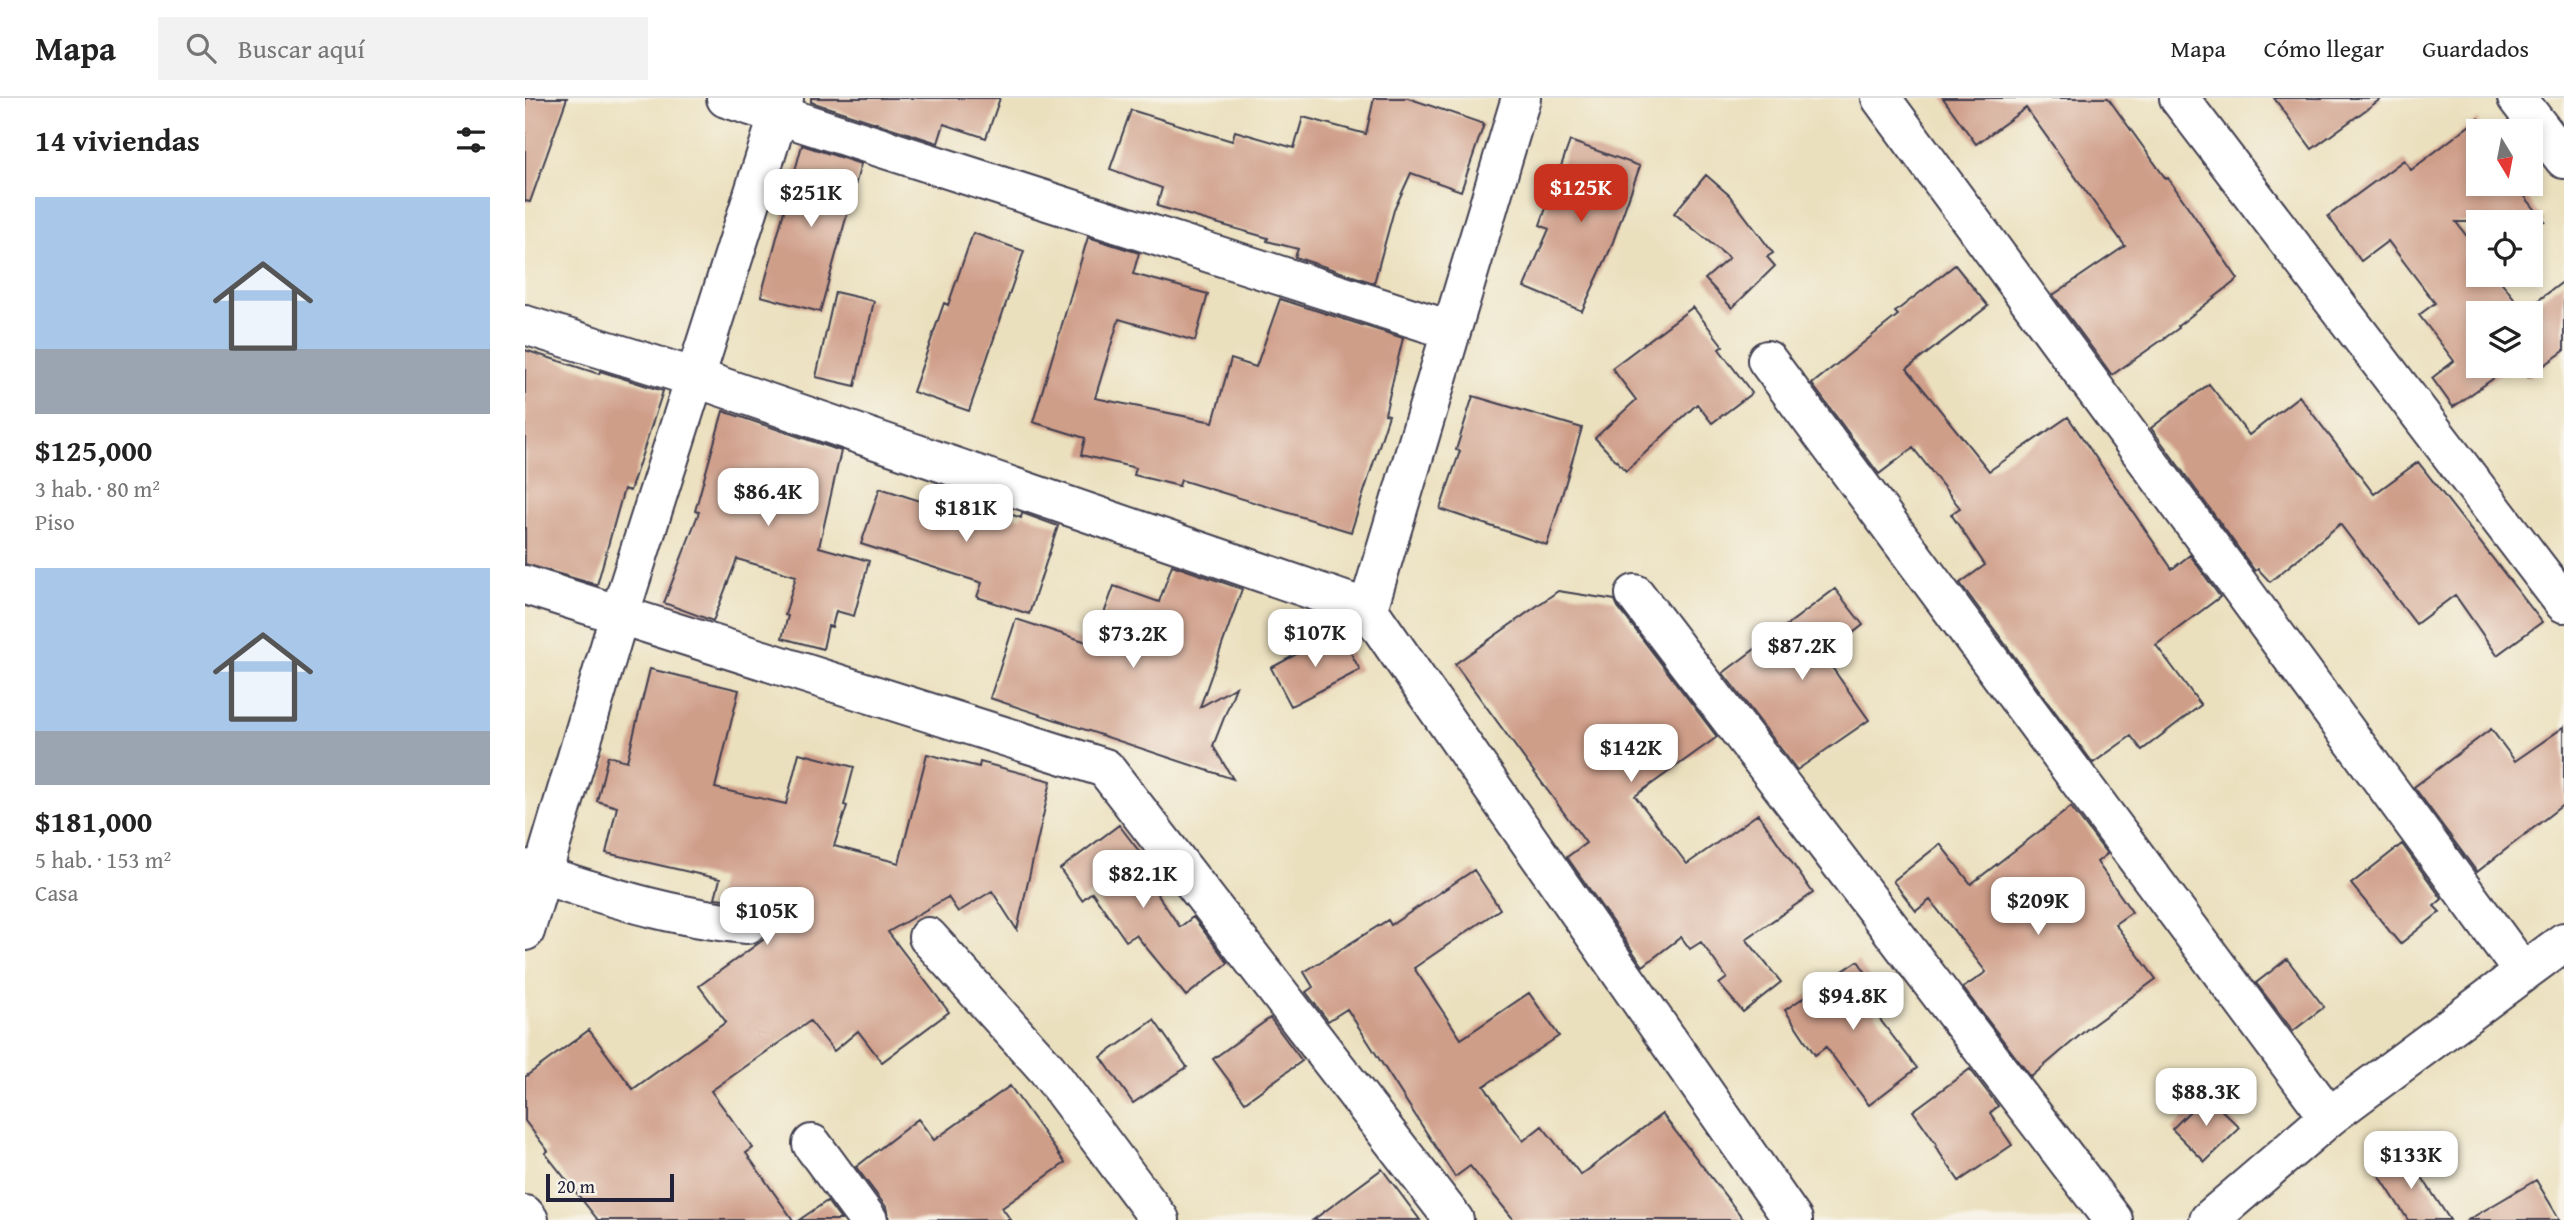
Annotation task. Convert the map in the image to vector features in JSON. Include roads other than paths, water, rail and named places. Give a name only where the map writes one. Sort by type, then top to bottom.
[{"type":"street","points":[[726,98],[781,106],[1450,330]]},
{"type":"street","points":[[1369,609],[1521,98]]},
{"type":"street","points":[[1881,98],[2523,972]]},
{"type":"street","points":[[2179,98],[2564,603]]},
{"type":"street","points":[[2517,98],[2564,159]]},
{"type":"street","points":[[525,931],[534,872],[696,378],[781,106]]},
{"type":"street","points":[[525,325],[696,378],[1369,609],[1793,1220]]},
{"type":"street","points":[[1767,360],[2329,1117]]},
{"type":"street","points":[[525,585],[1105,768],[1454,1220]]},
{"type":"street","points":[[1635,594],[2113,1220]]},
{"type":"street","points":[[534,872],[638,905],[716,921],[747,924]]},
{"type":"street","points":[[927,937],[1047,1069],[1160,1220]]},
{"type":"street","points":[[2209,1220],[2329,1117],[2564,942]]},
{"type":"street","points":[[812,1144],[868,1220]]},
{"type":"street","points":[[525,1215],[529,1220]]}]
